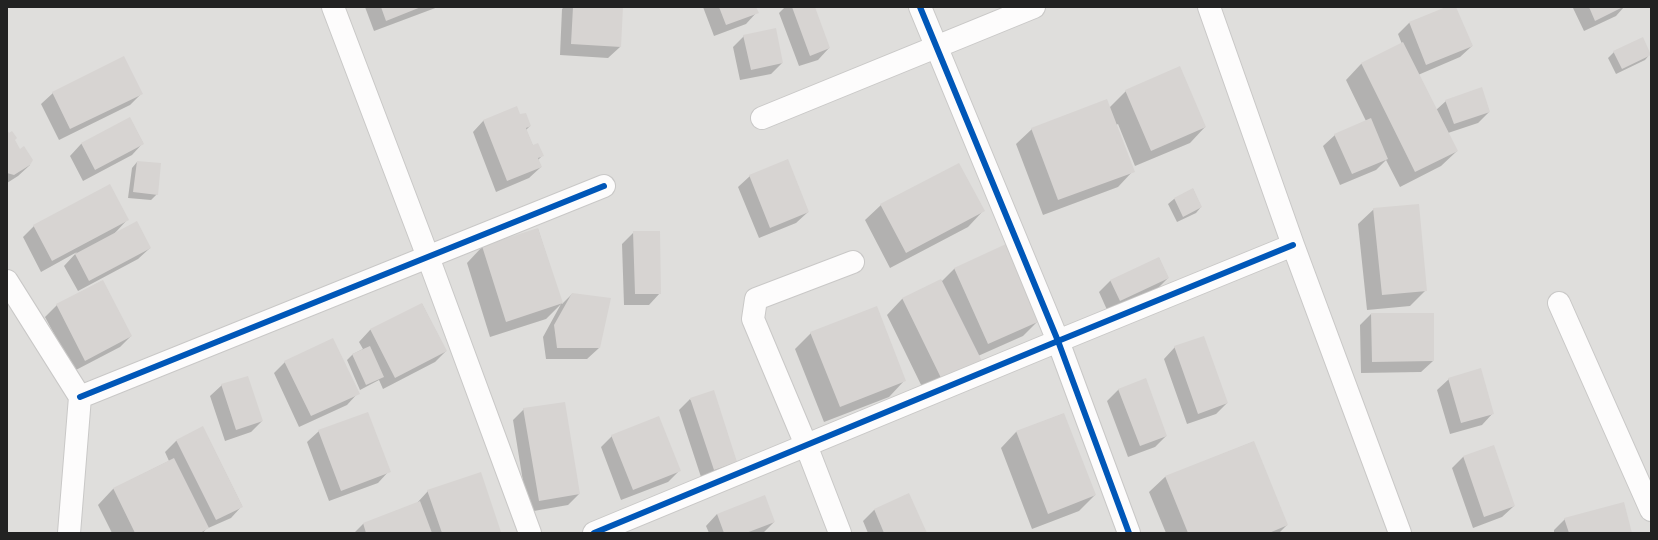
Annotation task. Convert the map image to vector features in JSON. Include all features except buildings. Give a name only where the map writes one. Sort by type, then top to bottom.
[{"type":"street","points":[[333,7],[428,257],[530,533]]},
{"type":"street","points":[[920,7],[1058,341],[1130,533]]},
{"type":"street","points":[[762,118],[1034,7]]},
{"type":"street","points":[[1209,7],[1293,245],[1400,533]]},
{"type":"street","points":[[80,397],[604,186]]},
{"type":"street","points":[[594,533],[1293,245]]},
{"type":"street","points":[[840,533],[806,445],[753,319],[756,299],[854,262]]},
{"type":"street","points":[[7,281],[80,397],[69,533]]},
{"type":"street","points":[[1559,303],[1651,510]]},
{"type":"shaded area","points":[[7,7],[1651,7],[1651,533],[7,533]]},
{"type":"cycle path","points":[[920,7],[1058,341],[1129,533]]},
{"type":"cycle path","points":[[80,397],[604,186]]},
{"type":"cycle path","points":[[594,533],[1293,245]]}]
